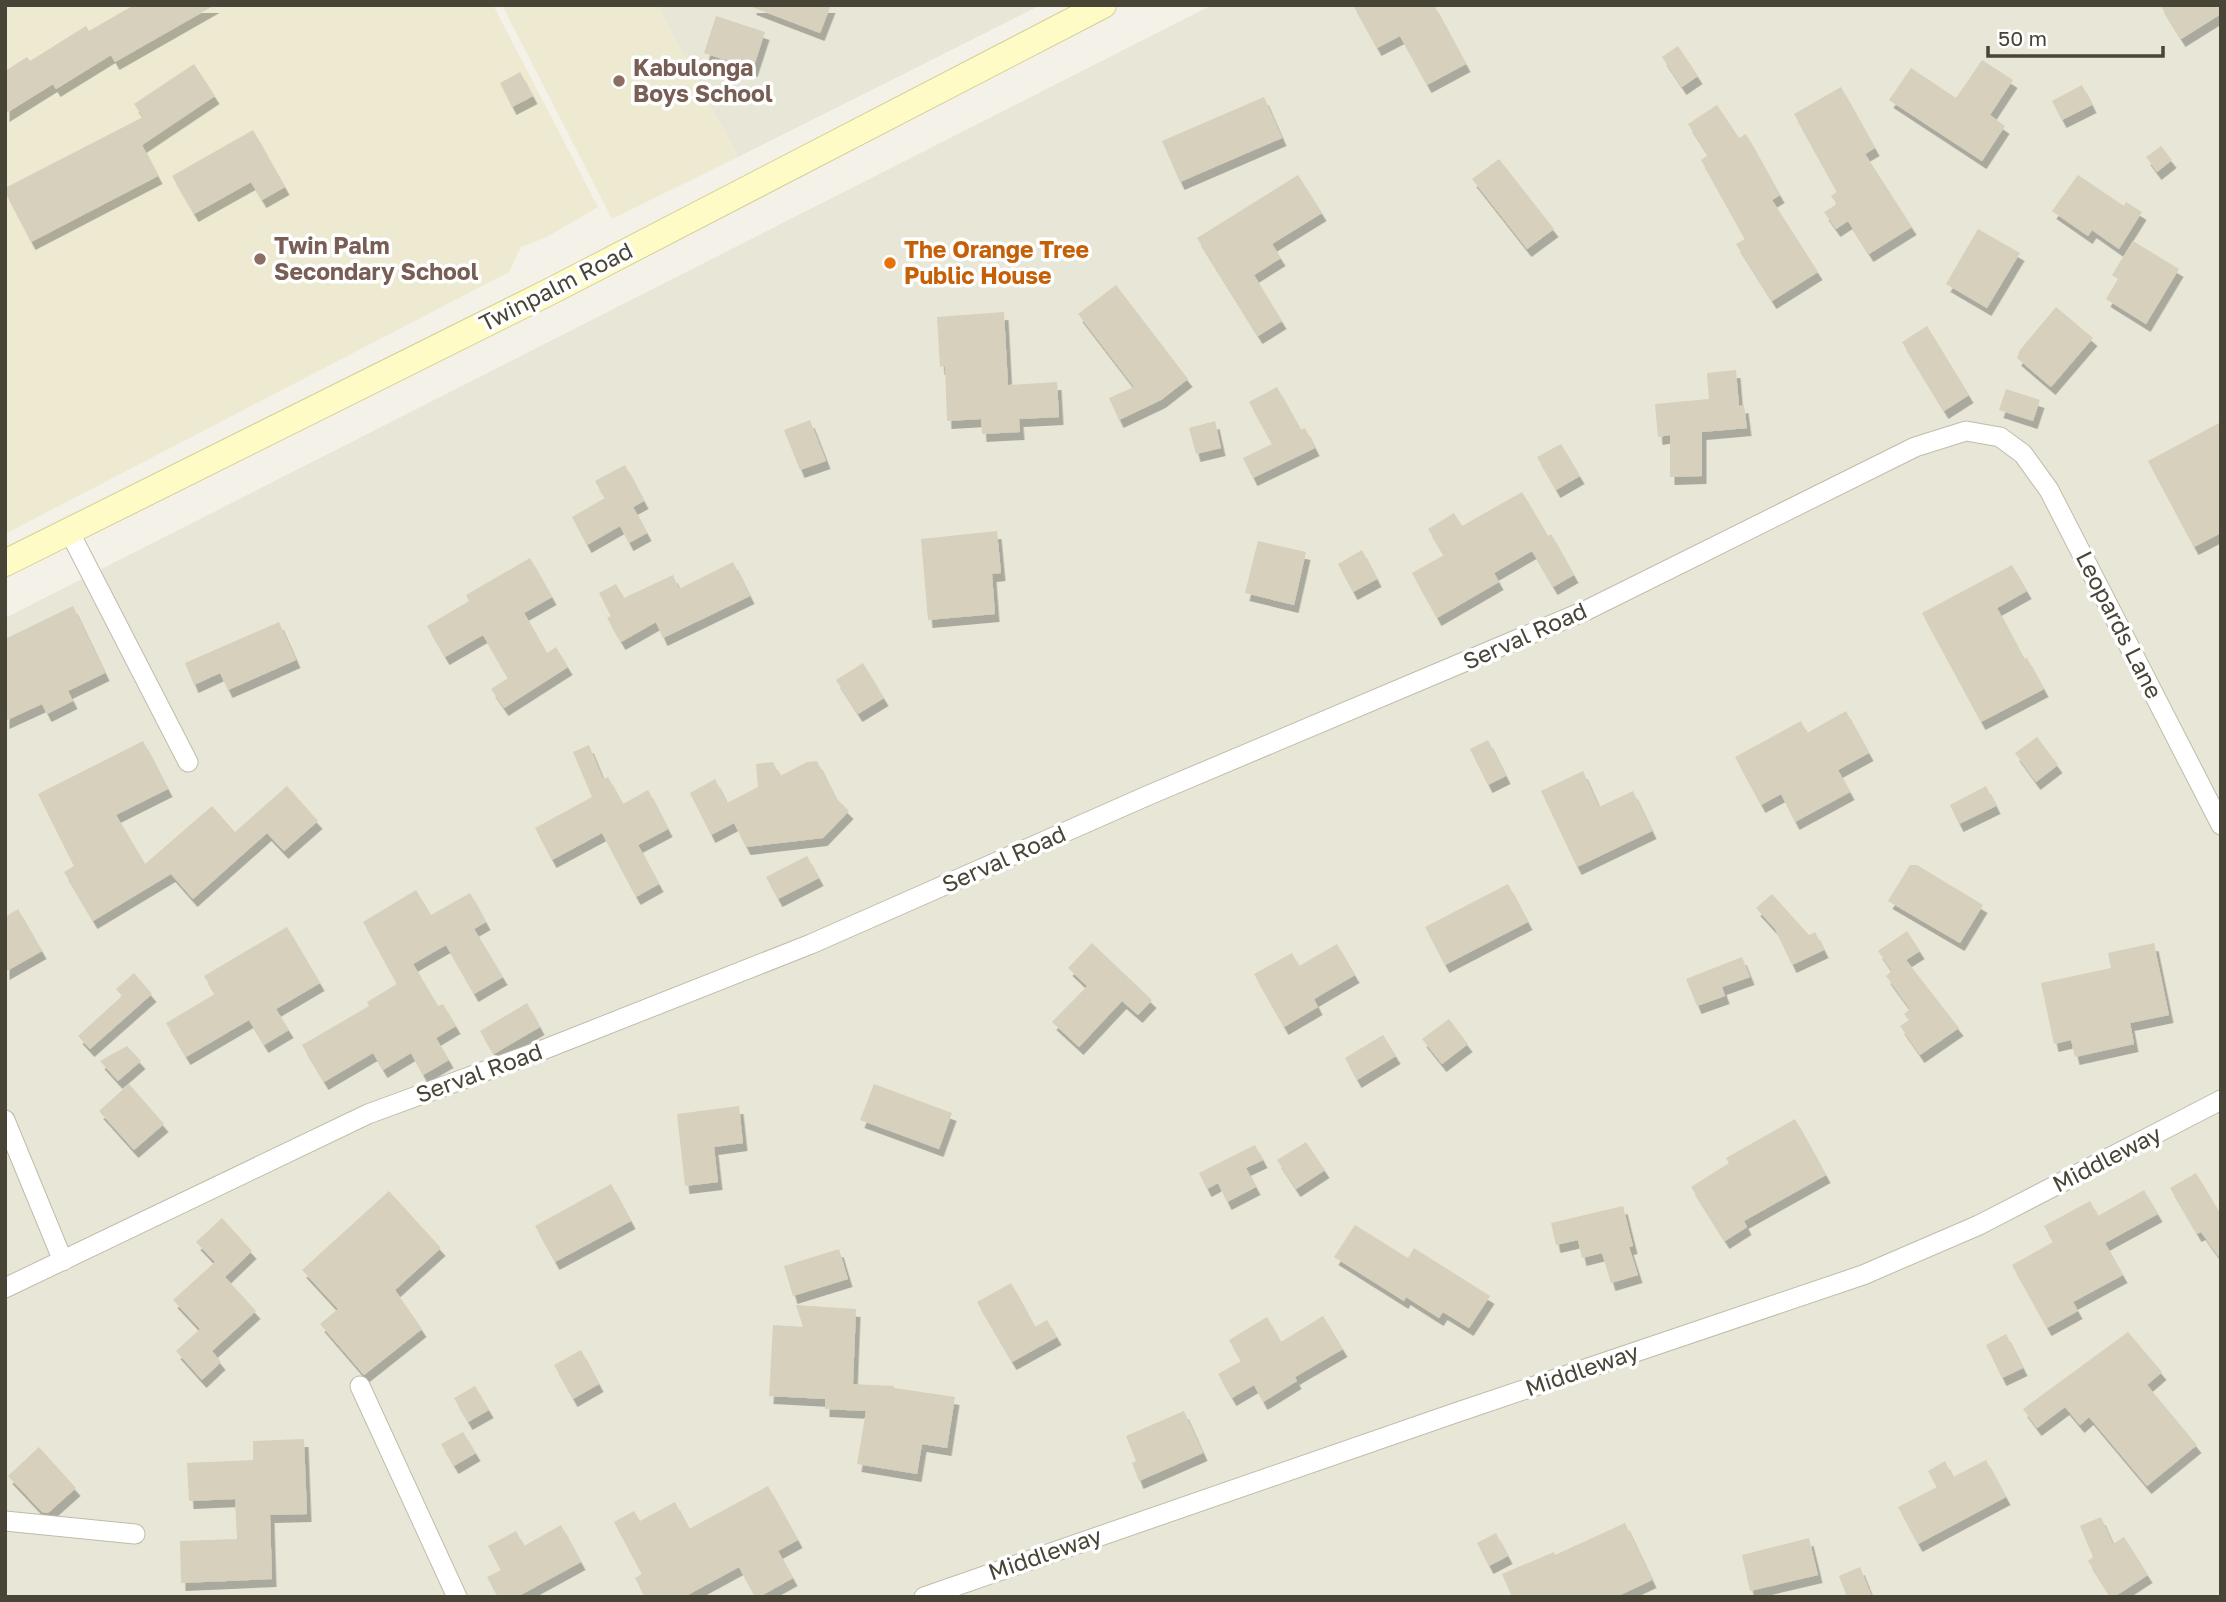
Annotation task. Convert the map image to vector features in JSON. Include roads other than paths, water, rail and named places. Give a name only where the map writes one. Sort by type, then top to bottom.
[{"type":"main road","name":"Twinpalm Road","points":[[5,563],[555,289],[1093,8]]},
{"type":"street","name":"Serval Road","points":[[5,1288],[368,1114],[540,1051],[811,944],[1149,795],[1587,610],[1915,447],[1966,431],[2000,438]]},
{"type":"street","name":"Leopards Lane","points":[[2000,438],[2022,454],[2049,490],[2221,825]]},
{"type":"street","points":[[69,531],[188,762]]},
{"type":"street","name":"Middleway","points":[[924,1597],[1863,1275],[1979,1225],[2221,1100]]},
{"type":"street","points":[[5,1120],[63,1261]]},
{"type":"street","points":[[360,1386],[457,1597]]},
{"type":"street","points":[[5,1521],[135,1534]]},
{"type":"place","name":"Kabulonga Boys School","points":[[619,81]]},
{"type":"place","name":"Twin Palm Secondary School","points":[[260,259]]},
{"type":"place","name":"The Orange Tree Public House","points":[[890,263]]}]
